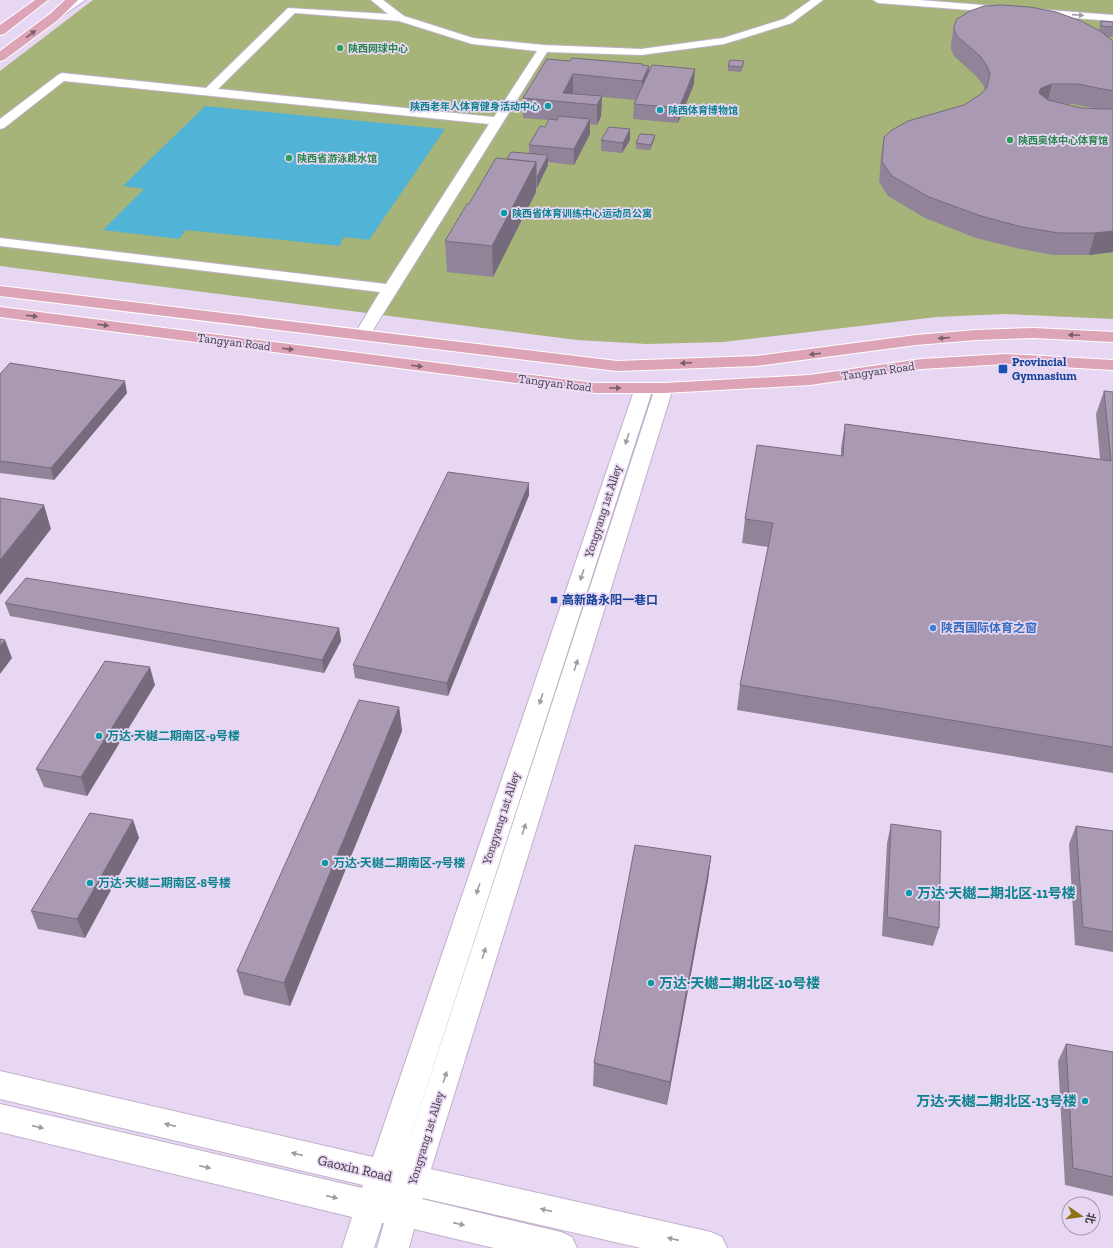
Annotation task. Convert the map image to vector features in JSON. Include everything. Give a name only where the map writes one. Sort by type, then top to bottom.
[{"type":"main road","points":[[0,17],[25,0]]},
{"type":"main road","points":[[0,57],[54,17],[72,0]]},
{"type":"main road","points":[[0,31],[41,1]]},
{"type":"main road","points":[[0,44],[57,2]]},
{"type":"main road","name":"Tangyan Road","points":[[0,291],[617,366],[756,361],[916,340],[976,335],[1034,333],[1113,337]]},
{"type":"main road","name":"Tangyan Road","points":[[0,312],[595,388],[654,388],[810,380],[921,364],[1006,359],[1113,365]]},
{"type":"street","points":[[54,17],[80,0]]},
{"type":"street","points":[[376,0],[400,18]]},
{"type":"street","points":[[209,92],[292,10],[400,18],[472,41],[544,48],[641,52],[724,41],[788,21],[818,0]]},
{"type":"street","points":[[878,0],[1113,18]]},
{"type":"street","points":[[362,335],[544,48]]},
{"type":"street","points":[[0,125],[62,77],[497,121]]},
{"type":"street","points":[[0,242],[390,289]]},
{"type":"street","name":"Yongyang 1st Alley","points":[[358,1248],[372,1206],[398,1177],[654,388]]},
{"type":"street","name":"Gaoxin Road","points":[[0,1086],[711,1248]]},
{"type":"street","points":[[0,1118],[372,1206],[405,1211],[561,1248]]},
{"type":"street","name":"Yongyang 1st Alley","points":[[393,1248],[405,1211],[398,1177]]},
{"type":"green space","points":[[93,0],[1113,0],[1113,319],[1005,314],[937,317],[723,342],[647,344],[577,340],[0,266],[0,71]]},
{"type":"water","name":"陕西省游泳跳水馆","points":[[205,106],[445,129],[369,240],[344,237],[339,246],[186,230],[179,239],[103,230],[144,189],[123,186]]},
{"type":"building","name":"陕西奥体中心体育馆","points":[[1001,5],[1030,7],[1056,12],[1081,21],[1100,31],[1113,41],[1113,91],[1078,84],[1052,84],[1040,89],[1039,93],[1048,100],[1081,108],[1113,109],[1113,231],[1095,233],[1059,233],[1022,227],[981,216],[929,197],[892,176],[882,162],[884,137],[892,130],[908,121],[964,105],[981,94],[987,87],[990,74],[987,66],[980,56],[958,37],[954,30],[954,26],[957,19],[970,11],[984,6]]},
{"type":"building","points":[[1101,21],[1113,22],[1113,27],[1101,26]]},
{"type":"building","points":[[572,58],[643,64],[642,65],[649,66],[642,81],[573,74],[563,93],[602,96],[597,105],[523,98],[547,59],[570,61]]},
{"type":"building","points":[[730,60],[744,61],[742,67],[728,66]]},
{"type":"building","points":[[652,65],[695,69],[679,108],[634,104]]},
{"type":"building","points":[[559,116],[590,119],[574,149],[529,145],[540,126],[545,127],[549,119],[557,120]]},
{"type":"building","points":[[609,127],[630,129],[623,143],[601,140]]},
{"type":"building","points":[[640,134],[655,135],[651,145],[636,143]]},
{"type":"building","points":[[511,152],[548,155],[536,177],[536,162],[507,159]]},
{"type":"building","points":[[496,158],[536,162],[492,246],[445,241],[467,204],[469,204]]},
{"type":"building","points":[[10,363],[125,381],[51,468],[0,461],[0,374]]},
{"type":"building","name":"陕西国际体育之窗","points":[[1104,391],[1113,392],[1113,747],[740,685],[773,523],[745,519],[757,445],[843,456],[845,424],[1111,461]]},
{"type":"building","points":[[448,472],[529,483],[447,683],[353,665]]},
{"type":"building","points":[[0,498],[44,505],[0,560]]},
{"type":"building","points":[[26,578],[339,628],[322,660],[5,603]]},
{"type":"building","points":[[0,639],[5,640],[0,646]]},
{"type":"building","points":[[105,661],[150,667],[81,777],[36,769]]},
{"type":"building","name":"万达·天樾二期南区-7号楼","points":[[359,700],[399,707],[284,983],[237,971]]},
{"type":"building","points":[[90,813],[133,820],[77,919],[31,911]]},
{"type":"building","name":"万达·天樾二期北区-11号楼","points":[[891,824],[941,831],[939,928],[887,917]]},
{"type":"building","points":[[1076,826],[1113,831],[1113,932],[1083,927]]},
{"type":"building","name":"万达·天樾二期北区-10号楼","points":[[635,845],[711,856],[670,1082],[594,1063]]},
{"type":"building","name":"万达·天樾二期北区-13号楼","points":[[1066,1044],[1113,1052],[1113,1177],[1073,1168]]},
{"type":"place","name":"陕西网球中心","points":[[340,48]]},
{"type":"place","name":"陕西老年人体育健身活动中心","points":[[548,106]]},
{"type":"place","name":"陕西体育博物馆","points":[[660,110]]},
{"type":"place","name":"陕西奥体中心体育馆","points":[[1010,140]]},
{"type":"place","name":"陕西省游泳跳水馆","points":[[289,158]]},
{"type":"place","name":"陕西省体育训练中心运动员公寓","points":[[504,213]]},
{"type":"place","name":"Provincial Gymnasium","points":[[1003,369]]},
{"type":"place","name":"高新路永阳一巷口","points":[[554,600]]},
{"type":"place","name":"陕西国际体育之窗","points":[[933,628]]},
{"type":"place","name":"万达·天樾二期南区-9号楼","points":[[99,736]]},
{"type":"place","name":"万达·天樾二期南区-7号楼","points":[[325,863]]},
{"type":"place","name":"万达·天樾二期南区-8号楼","points":[[90,883]]},
{"type":"place","name":"万达·天樾二期北区-11号楼","points":[[909,893]]},
{"type":"place","name":"万达·天樾二期北区-10号楼","points":[[651,983]]},
{"type":"place","name":"万达·天樾二期北区-13号楼","points":[[1085,1101]]}]
